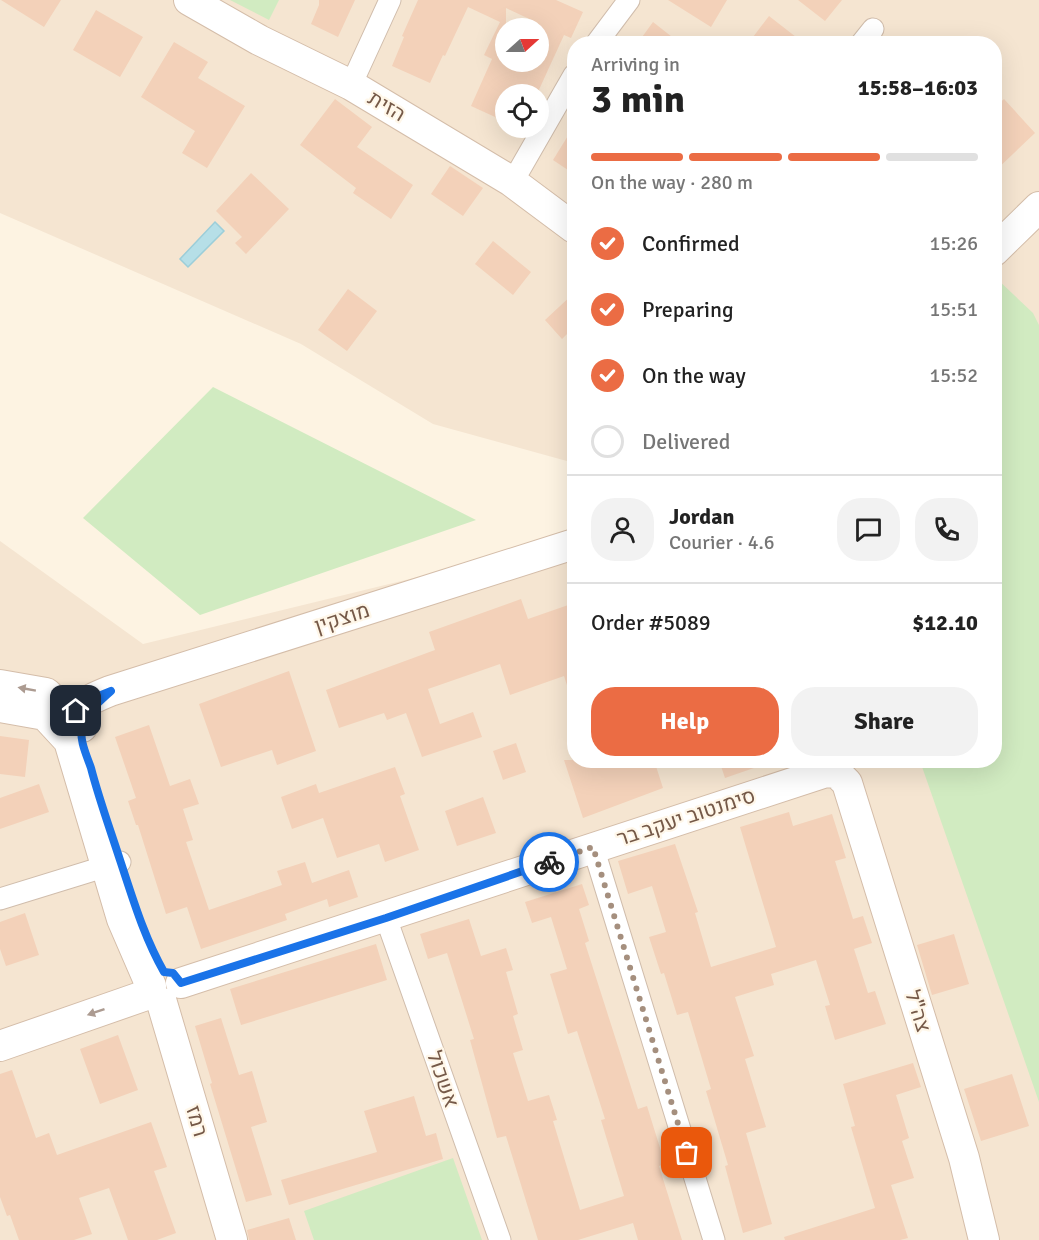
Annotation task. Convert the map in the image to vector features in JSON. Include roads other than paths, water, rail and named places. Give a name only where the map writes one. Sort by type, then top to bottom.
[{"type":"street","name":"הזית","points":[[189,0],[259,40],[351,85],[511,181],[567,223]]},
{"type":"street","points":[[351,85],[390,0]]},
{"type":"street","points":[[602,36],[628,0]]},
{"type":"street","points":[[511,181],[567,87]]},
{"type":"street","points":[[1002,243],[1039,207]]},
{"type":"street","name":"מוצקין","points":[[74,728],[111,691],[567,546]]},
{"type":"street","points":[[0,685],[46,693],[74,728]]},
{"type":"street","points":[[0,707],[45,716],[74,728]]},
{"type":"street","name":"רמז","points":[[74,728],[82,739],[99,798],[113,864],[135,907],[156,957],[162,987],[232,1240]]},
{"type":"street","name":"סימנטוב יעקב בר","points":[[0,1046],[162,987],[386,918],[593,847],[826,772],[837,773],[847,783]]},
{"type":"street","name":"צה\"ל","points":[[847,783],[963,1158],[984,1240]]},
{"type":"street","points":[[593,847],[714,1240]]},
{"type":"street","points":[[0,899],[113,864]]},
{"type":"street","name":"אשכול","points":[[386,918],[500,1240]]},
{"type":"water","points":[[215,222],[224,231],[188,267],[180,259]]}]
